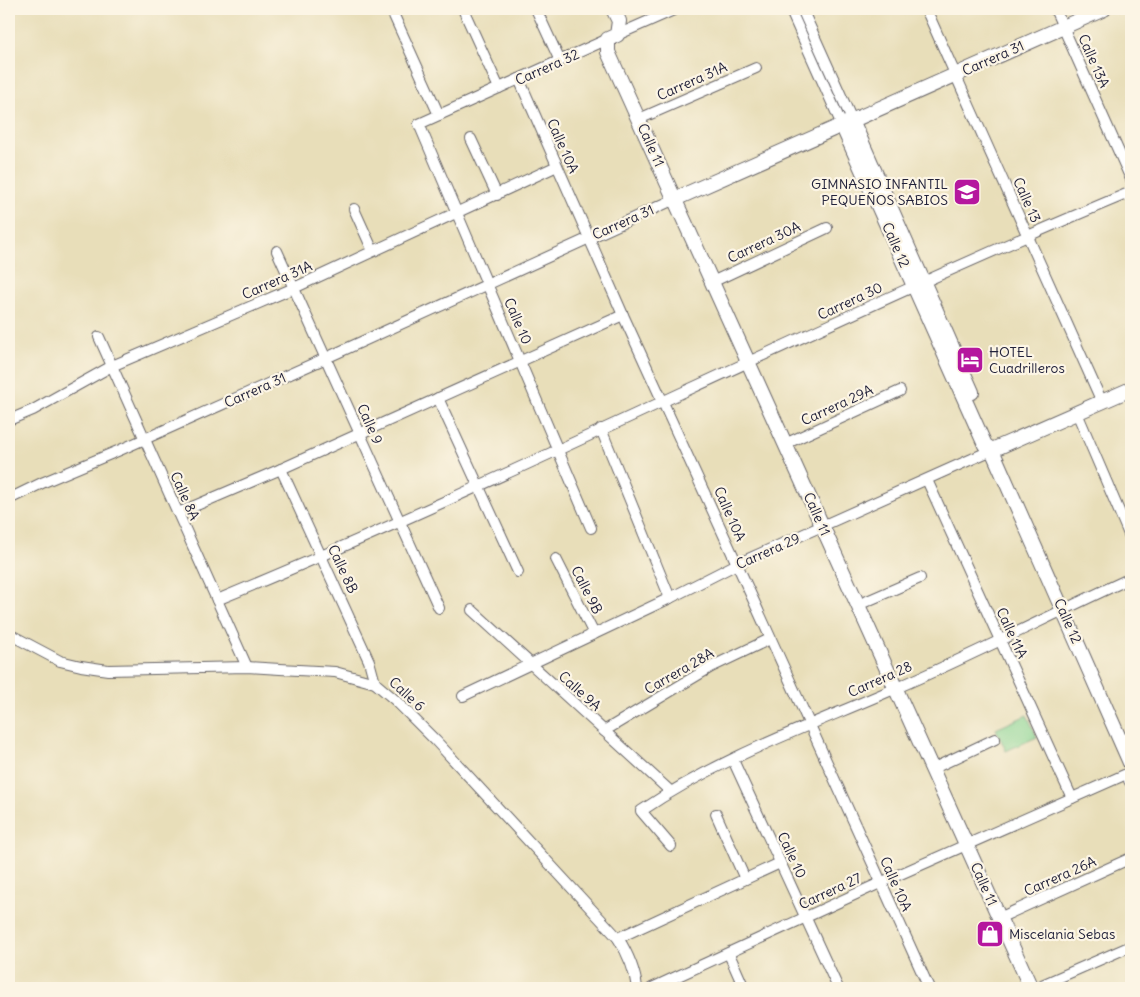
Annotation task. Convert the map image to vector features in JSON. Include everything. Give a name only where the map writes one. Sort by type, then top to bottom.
[{"type":"street","points":[[391,9],[440,115]]},
{"type":"street","points":[[463,9],[499,88]]},
{"type":"street","points":[[536,9],[560,61]]},
{"type":"street","name":"Calle 11","points":[[613,9],[619,21],[608,52],[1031,988]]},
{"type":"street","name":"Carrera 32","points":[[419,124],[676,9]]},
{"type":"street","name":"Calle 12","points":[[790,9],[847,122]]},
{"type":"street","name":"Calle 12","points":[[802,9],[847,122],[919,284],[985,445],[992,450],[1131,765]]},
{"type":"street","name":"Calle 13","points":[[926,9],[1102,402]]},
{"type":"street","name":"Calle 13A","points":[[1055,9],[1131,179]]},
{"type":"street","name":"Carrera 31","points":[[9,499],[44,482],[145,440],[588,237],[1104,9]]},
{"type":"street","name":"Carrera 31A","points":[[639,119],[756,68]]},
{"type":"street","name":"Calle 10A","points":[[519,79],[623,315],[928,988]]},
{"type":"street","name":"Calle 10","points":[[419,124],[591,528]]},
{"type":"street","points":[[471,139],[497,194]]},
{"type":"street","name":"Carrera 31A","points":[[9,420],[33,410],[112,366],[294,288],[557,166]]},
{"type":"street","name":"Carrera 30","points":[[217,600],[322,557],[919,284],[1028,235],[1131,192]]},
{"type":"street","points":[[354,209],[373,251]]},
{"type":"street","name":"Carrera 30A","points":[[712,282],[827,228]]},
{"type":"street","name":"Calle 9","points":[[277,251],[439,608]]},
{"type":"street","points":[[178,513],[281,469],[623,315]]},
{"type":"street","name":"Calle 8A","points":[[99,337],[247,667]]},
{"type":"street","name":"Carrera 29","points":[[462,696],[670,598],[737,564],[1131,389]]},
{"type":"street","name":"Carrera 29A","points":[[785,444],[900,391]]},
{"type":"street","points":[[438,398],[518,572]]},
{"type":"street","points":[[1077,413],[1131,539]]},
{"type":"street","points":[[601,429],[670,598]]},
{"type":"street","name":"Calle 8B","points":[[281,469],[369,661],[375,683]]},
{"type":"street","name":"Calle 11A","points":[[927,480],[1072,798]]},
{"type":"street","name":"Calle 9B","points":[[556,559],[594,634]]},
{"type":"street","points":[[858,605],[920,578]]},
{"type":"street","name":"Carrera 28","points":[[671,846],[642,811],[670,791],[809,724],[896,688],[1131,578]]},
{"type":"street","name":"Calle 9A","points":[[472,610],[670,791]]},
{"type":"street","name":"Calle 6","points":[[9,634],[60,661],[108,670],[247,667],[335,672],[375,683],[436,741],[618,938],[628,953],[633,966],[637,988]]},
{"type":"street","name":"Carrera 28A","points":[[604,731],[711,667],[770,639]]},
{"type":"street","points":[[932,769],[995,738]]},
{"type":"street","name":"Calle 10","points":[[733,760],[838,988]]},
{"type":"street","name":"Carrera 27","points":[[654,988],[880,883],[1131,772]]},
{"type":"street","points":[[716,814],[745,879]]},
{"type":"street","name":"Carrera 26A","points":[[999,918],[1131,858]]},
{"type":"street","points":[[618,938],[780,863]]},
{"type":"street","points":[[1035,988],[1131,946]]},
{"type":"street","points":[[729,954],[744,988]]},
{"type":"green space","points":[[1027,715],[1037,737],[1006,751],[996,729]]},
{"type":"place","name":"GIMNASIO INFANTIL PEQUEÑOS SABIOS","points":[[967,192]]},
{"type":"place","name":"HOTEL Cuadrilleros","points":[[970,360]]},
{"type":"place","name":"Miscelania Sebas","points":[[990,934]]}]
